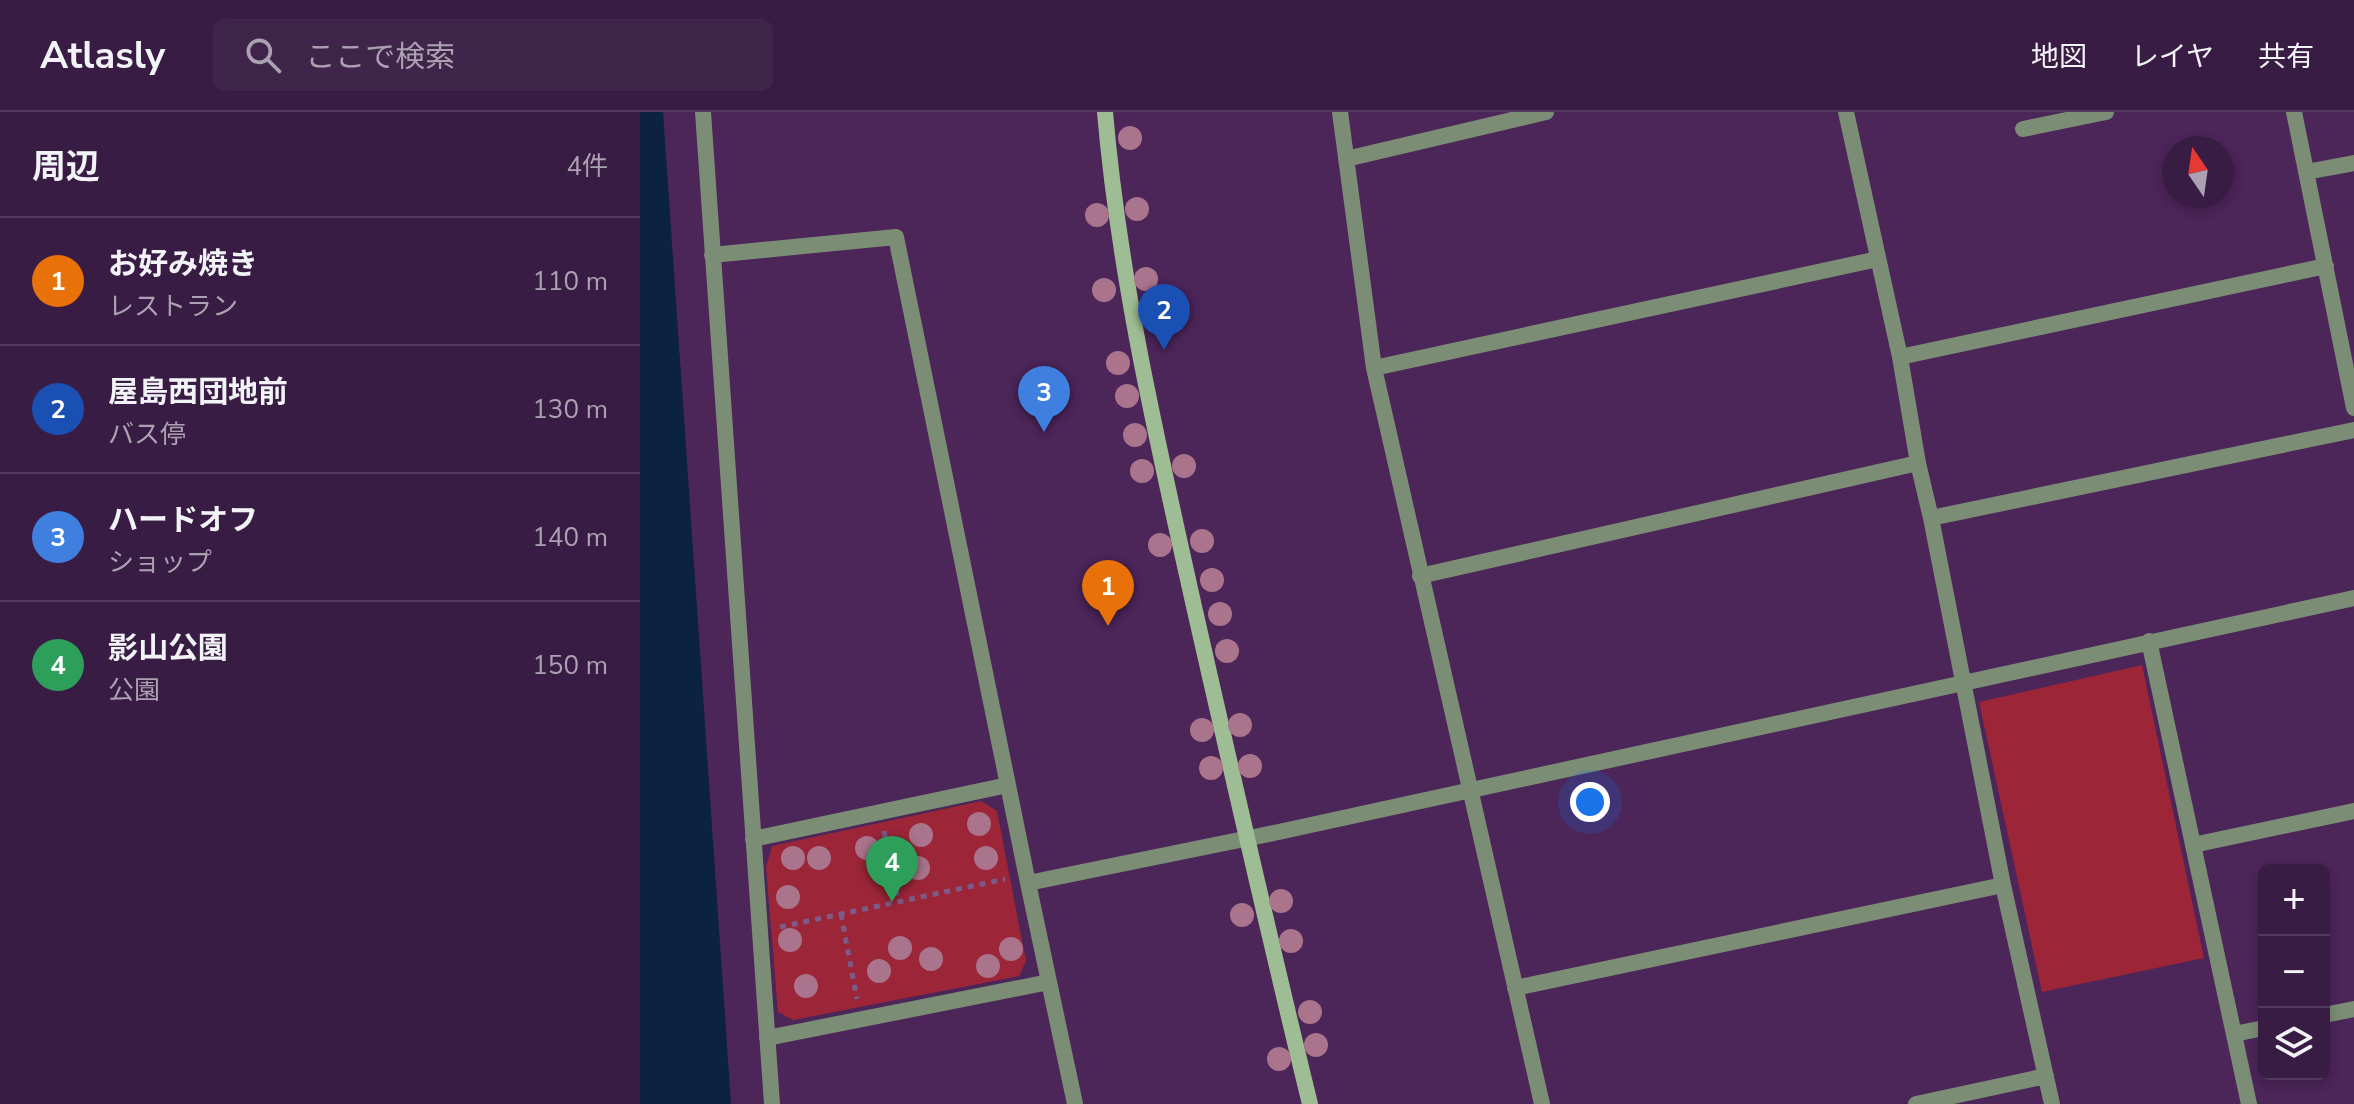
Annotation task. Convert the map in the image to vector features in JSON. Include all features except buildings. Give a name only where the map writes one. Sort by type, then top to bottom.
[{"type":"street","points":[[703,112],[772,1104]]},
{"type":"street","points":[[1105,112],[1135,332],[1247,839],[1310,1104]]},
{"type":"street","points":[[1340,112],[1374,368],[1542,1104]]},
{"type":"street","points":[[1346,159],[1546,112]]},
{"type":"street","points":[[1846,112],[1900,357],[1918,463],[2003,885],[2052,1104]]},
{"type":"street","points":[[2023,129],[2106,112]]},
{"type":"street","points":[[2294,112],[2349,362],[2354,408]]},
{"type":"street","points":[[2306,172],[2354,163]]},
{"type":"street","points":[[712,255],[896,237],[1075,1104]]},
{"type":"street","points":[[1374,368],[1878,259]]},
{"type":"street","points":[[1900,357],[2326,266]]},
{"type":"street","points":[[1931,518],[2354,430]]},
{"type":"street","points":[[1420,576],[1918,463]]},
{"type":"street","points":[[1027,879],[1247,839],[2354,598]]},
{"type":"street","points":[[2149,641],[2249,1104]]},
{"type":"street","points":[[753,839],[1008,785]]},
{"type":"street","points":[[2193,845],[2354,811]]},
{"type":"street","points":[[1515,988],[2003,885]]},
{"type":"street","points":[[767,1038],[1049,982]]},
{"type":"street","points":[[2330,1014],[2354,1009]]},
{"type":"street","points":[[2234,1034],[2258,1029]]},
{"type":"street","points":[[1916,1104],[2046,1076]]},
{"type":"path","points":[[880,812],[898,901]]},
{"type":"path","points":[[760,931],[898,901],[1027,879]]},
{"type":"path","points":[[841,914],[861,1019]]},
{"type":"shaded area","points":[[2142,665],[2204,958],[2042,992],[1979,702]]},
{"type":"shaded area","points":[[981,801],[997,811],[1026,961],[1019,976],[793,1020],[778,1012],[766,867],[772,846]]},
{"type":"water","points":[[640,112],[663,112],[731,1104],[640,1104]]},
{"type":"place","name":"屋島西団地前","points":[[1164,350]]},
{"type":"place","name":"ハードオフ","points":[[1044,432]]},
{"type":"place","name":"お好み焼き","points":[[1108,626]]},
{"type":"place","name":"影山公園","points":[[892,902]]}]
